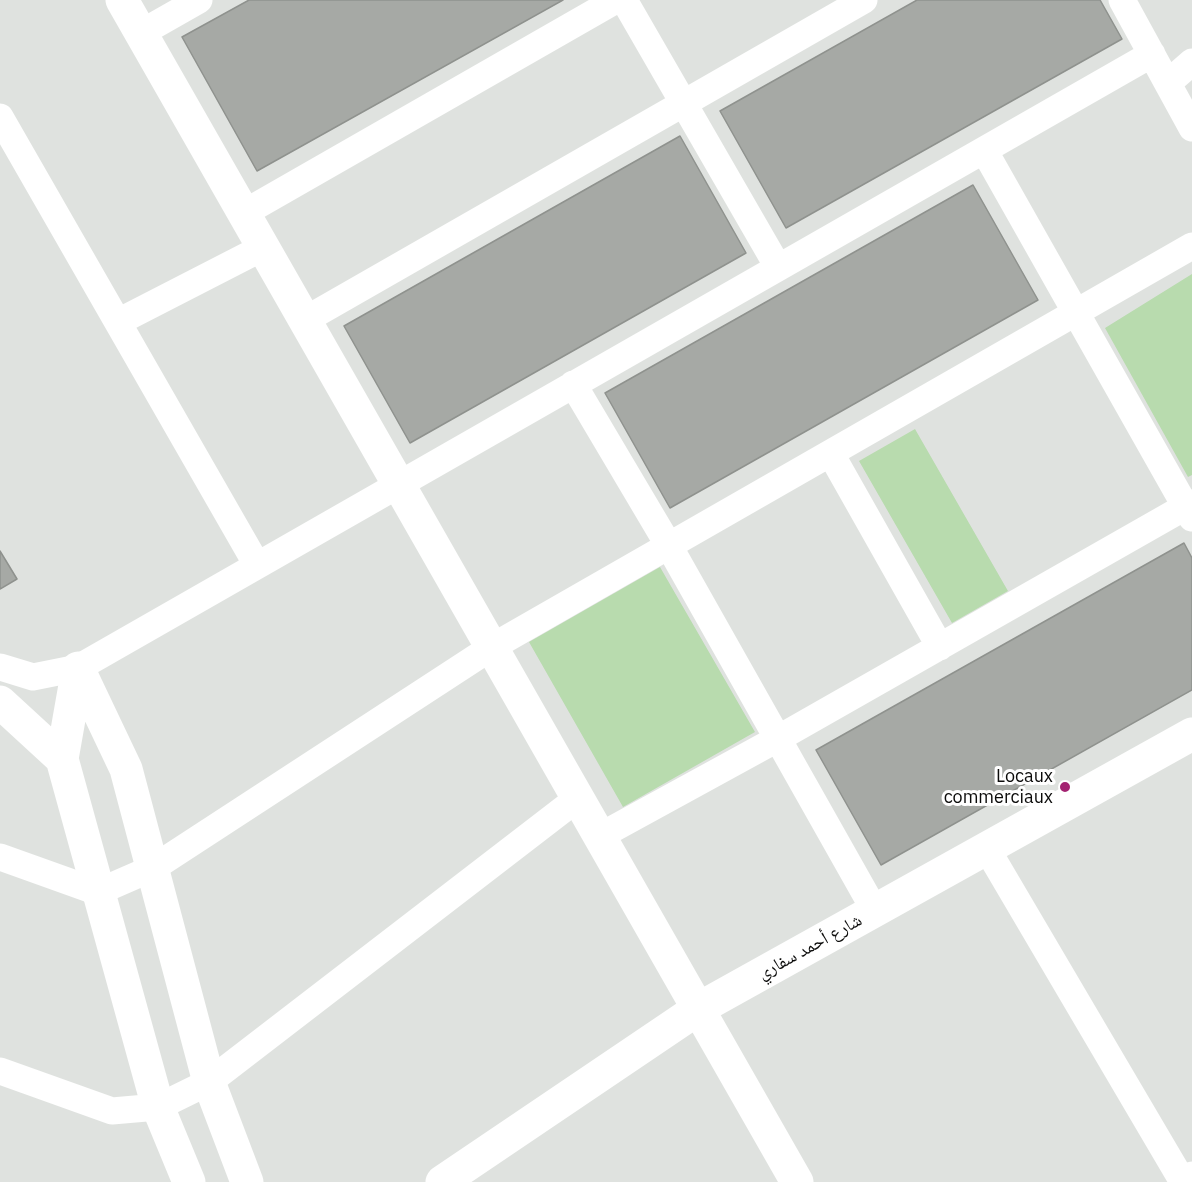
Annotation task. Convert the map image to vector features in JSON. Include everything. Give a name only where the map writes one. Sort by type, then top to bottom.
[{"type":"street","points":[[122,0],[797,1182]]},
{"type":"street","points":[[141,33],[199,0]]},
{"type":"street","points":[[244,213],[616,0]]},
{"type":"street","points":[[624,0],[778,267]]},
{"type":"street","points":[[305,320],[864,0]]},
{"type":"street","points":[[1122,0],[1192,128]]},
{"type":"street","points":[[0,667],[33,677],[78,668],[1152,54]]},
{"type":"street","points":[[1168,84],[1192,63]]},
{"type":"street","points":[[0,117],[257,565]]},
{"type":"street","points":[[600,836],[1190,509],[984,150]]},
{"type":"street","points":[[0,857],[98,892],[153,868],[492,648],[1192,246]]},
{"type":"street","points":[[118,322],[264,247]]},
{"type":"street","points":[[573,384],[669,546],[875,910]]},
{"type":"street","points":[[831,454],[940,647]]},
{"type":"street","points":[[78,668],[62,759],[158,1107],[189,1182]]},
{"type":"street","points":[[78,668],[126,769],[209,1082],[247,1182]]},
{"type":"street","points":[[0,702],[62,759]]},
{"type":"street","name":"شارع أحمد سفاري","points":[[442,1182],[698,1009],[1192,734]]},
{"type":"street","points":[[0,1071],[112,1111],[158,1107],[209,1082],[578,798]]},
{"type":"street","points":[[987,849],[1184,1182],[1192,1178]]},
{"type":"green space","points":[[1192,274],[1192,475],[1188,477],[1105,328]]},
{"type":"green space","points":[[915,429],[1008,591],[952,623],[859,461]]},
{"type":"green space","points":[[660,567],[755,732],[623,807],[529,642]]},
{"type":"building","points":[[249,0],[563,0],[257,171],[182,37]]},
{"type":"building","points":[[917,0],[1100,0],[1122,39],[786,228],[720,111]]},
{"type":"building","points":[[680,136],[746,253],[410,443],[344,326]]},
{"type":"building","points":[[973,185],[1038,300],[670,508],[605,393]]},
{"type":"building","points":[[1184,543],[1192,558],[1192,690],[881,865],[816,750]]},
{"type":"building","points":[[0,551],[17,579],[0,589]]},
{"type":"place","name":"Locaux commerciaux","points":[[1065,787]]}]
